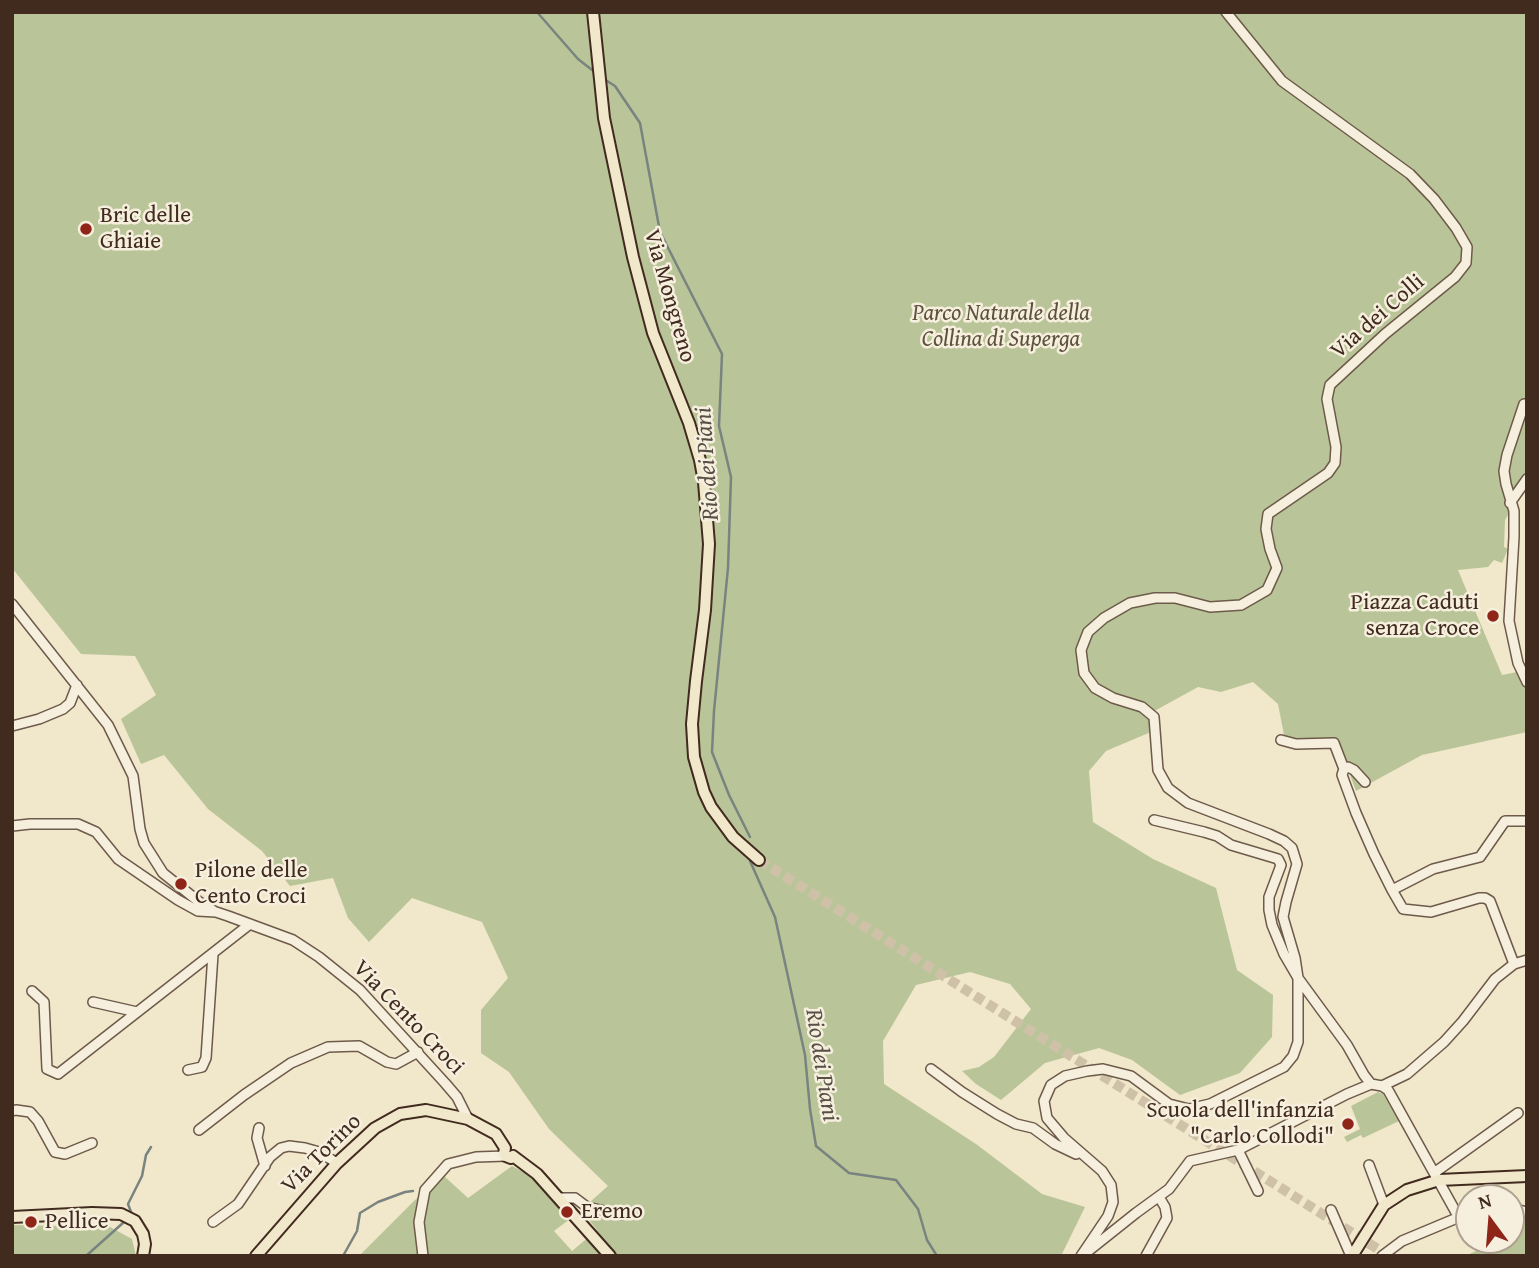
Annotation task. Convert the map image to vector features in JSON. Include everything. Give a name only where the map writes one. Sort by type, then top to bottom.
[{"type":"main road","name":"Via Mongreno","points":[[593,12],[604,118],[633,257],[649,320],[689,423],[704,482],[709,544],[705,610],[692,724],[694,757],[711,807],[733,837],[759,860]]},
{"type":"main road","name":"Via Torino","points":[[256,1256],[337,1163],[375,1128],[400,1114],[426,1110],[468,1119],[496,1134],[508,1154],[537,1174],[610,1256]]},
{"type":"main road","points":[[1351,1256],[1384,1205],[1407,1190],[1437,1176],[1527,1176]]},
{"type":"main road","points":[[12,1217],[121,1214],[135,1221],[143,1234],[143,1256]]},
{"type":"street","name":"Via dei Colli","points":[[1082,1256],[1108,1216],[1113,1202],[1111,1185],[1101,1171],[1082,1156],[1047,1118],[1044,1101],[1051,1086],[1065,1076],[1103,1069],[1131,1076],[1170,1104],[1189,1109],[1210,1104],[1284,1067],[1293,1055],[1298,1042],[1298,978],[1283,917],[1297,864],[1292,848],[1269,834],[1188,803],[1168,788],[1158,770],[1154,717],[1142,706],[1113,698],[1095,688],[1084,673],[1081,650],[1088,632],[1104,618],[1130,603],[1155,598],[1175,598],[1210,607],[1241,605],[1267,590],[1277,568],[1266,529],[1268,514],[1328,473],[1335,463],[1336,447],[1327,399],[1330,385],[1385,334],[1455,277],[1466,263],[1467,247],[1456,228],[1410,174],[1282,81],[1226,12]]},
{"type":"street","points":[[1524,404],[1504,471],[1514,511],[1509,621],[1518,663],[1527,682]]},
{"type":"street","points":[[1510,503],[1527,479]]},
{"type":"street","points":[[12,604],[108,725],[133,776],[144,843],[163,873],[216,912]]},
{"type":"street","points":[[12,726],[63,709],[70,703],[77,685]]},
{"type":"street","points":[[1281,740],[1296,744],[1334,743],[1356,813],[1403,909],[1431,912],[1485,898],[1490,901],[1514,964]]},
{"type":"street","points":[[1344,769],[1348,767],[1354,770],[1365,782]]},
{"type":"street","points":[[1154,820],[1217,836],[1231,845],[1278,859],[1281,865],[1269,897],[1272,925],[1298,978],[1347,1045],[1371,1084]]},
{"type":"street","points":[[1392,890],[1433,869],[1480,857],[1506,821],[1527,821]]},
{"type":"street","name":"Via Cento Croci","points":[[12,826],[78,824],[96,832],[118,859],[198,911],[216,912],[293,940],[360,990],[457,1097],[468,1119]]},
{"type":"street","points":[[32,991],[44,1002],[47,1069],[58,1074],[250,924]]},
{"type":"street","points":[[188,1070],[202,1067],[206,1058],[213,954]]},
{"type":"street","points":[[1382,1086],[1407,1074],[1444,1042],[1495,979],[1514,964],[1527,960]]},
{"type":"street","points":[[93,1002],[137,1013]]},
{"type":"street","points":[[199,1130],[291,1063],[328,1047],[359,1046],[387,1062],[396,1064],[418,1052]]},
{"type":"street","points":[[931,1069],[997,1114],[1016,1124],[1032,1128],[1055,1144],[1082,1156]]},
{"type":"street","points":[[1082,1256],[1169,1189],[1190,1161],[1238,1150],[1311,1111],[1371,1084],[1388,1090],[1455,1210]]},
{"type":"street","points":[[12,1111],[30,1112],[55,1152],[65,1154],[93,1143]]},
{"type":"street","points":[[1437,1176],[1518,1113]]},
{"type":"street","points":[[259,1128],[257,1139],[265,1166]]},
{"type":"street","points":[[214,1222],[238,1205],[270,1157],[281,1148],[305,1148],[319,1152],[337,1163]]},
{"type":"street","points":[[1238,1150],[1258,1191]]},
{"type":"street","points":[[423,1256],[419,1222],[425,1190],[448,1164],[476,1157],[508,1154]]},
{"type":"street","points":[[1369,1164],[1384,1205]]},
{"type":"street","points":[[1146,1256],[1167,1218],[1166,1206],[1159,1197]]},
{"type":"street","points":[[560,1198],[575,1198],[587,1207],[622,1215]]},
{"type":"street","points":[[1331,1210],[1351,1256]]},
{"type":"street","points":[[1381,1256],[1402,1241],[1455,1217]]},
{"type":"green space","name":"Parco Naturale della Collina di Superga","points":[[12,12],[1527,12],[1527,482],[1505,520],[1504,547],[1508,549],[1502,563],[1494,560],[1488,567],[1458,570],[1502,675],[1517,672],[1527,692],[1527,732],[1422,755],[1356,791],[1337,740],[1308,744],[1285,740],[1278,704],[1253,682],[1221,692],[1198,687],[1149,714],[1158,729],[1106,751],[1089,771],[1093,822],[1153,859],[1216,888],[1237,970],[1273,995],[1272,1037],[1240,1073],[1180,1095],[1132,1060],[1099,1048],[1045,1063],[1001,1100],[962,1071],[979,1067],[994,1057],[1031,1009],[1010,984],[970,972],[916,985],[883,1041],[884,1084],[976,1144],[1042,1194],[1085,1207],[1061,1256],[359,1256],[415,1200],[444,1176],[468,1198],[512,1166],[536,1179],[570,1219],[554,1231],[572,1251],[597,1230],[581,1210],[608,1186],[549,1129],[509,1072],[481,1053],[481,1010],[508,978],[482,922],[412,898],[369,942],[348,918],[333,878],[290,886],[262,851],[208,809],[164,755],[141,764],[121,719],[156,695],[135,656],[81,654],[12,568]]},
{"type":"green space","points":[[1378,1092],[1383,1094],[1399,1121],[1363,1138],[1361,1135],[1347,1142],[1344,1137],[1360,1129],[1351,1106]]},
{"type":"green space","points":[[1527,1222],[1525,1256],[1465,1256],[1525,1254]]},
{"type":"green space","points":[[12,1225],[110,1227],[132,1239],[136,1256],[12,1256]]},
{"type":"waterway","name":"Rio dei Piani","points":[[537,12],[578,59],[596,73]]},
{"type":"waterway","name":"Rio dei Piani","points":[[604,79],[615,86],[640,123],[660,232],[722,354],[719,426],[731,477],[728,568],[712,752],[750,837]]},
{"type":"waterway","name":"Rio dei Piani","points":[[750,861],[775,917],[805,1055],[816,1146],[849,1173],[896,1180],[918,1209],[927,1240],[937,1256]]},
{"type":"waterway","points":[[131,1212],[128,1204],[142,1176],[146,1155],[151,1147]]},
{"type":"waterway","points":[[343,1256],[357,1231],[360,1213],[378,1202],[413,1191]]},
{"type":"waterway","points":[[86,1256],[124,1222]]},
{"type":"tunnel","points":[[759,860],[1389,1256]]},
{"type":"place","name":"Bric delle Ghiaie","points":[[86,229]]},
{"type":"place","name":"Piazza Caduti senza Croce","points":[[1493,616]]},
{"type":"place","name":"Pilone delle Cento Croci","points":[[181,884]]},
{"type":"place","name":"Scuola dell'infanzia \"Carlo Collodi\"","points":[[1348,1124]]},
{"type":"place","name":"Eremo","points":[[567,1212]]},
{"type":"place","name":"Pellice","points":[[31,1222]]}]
